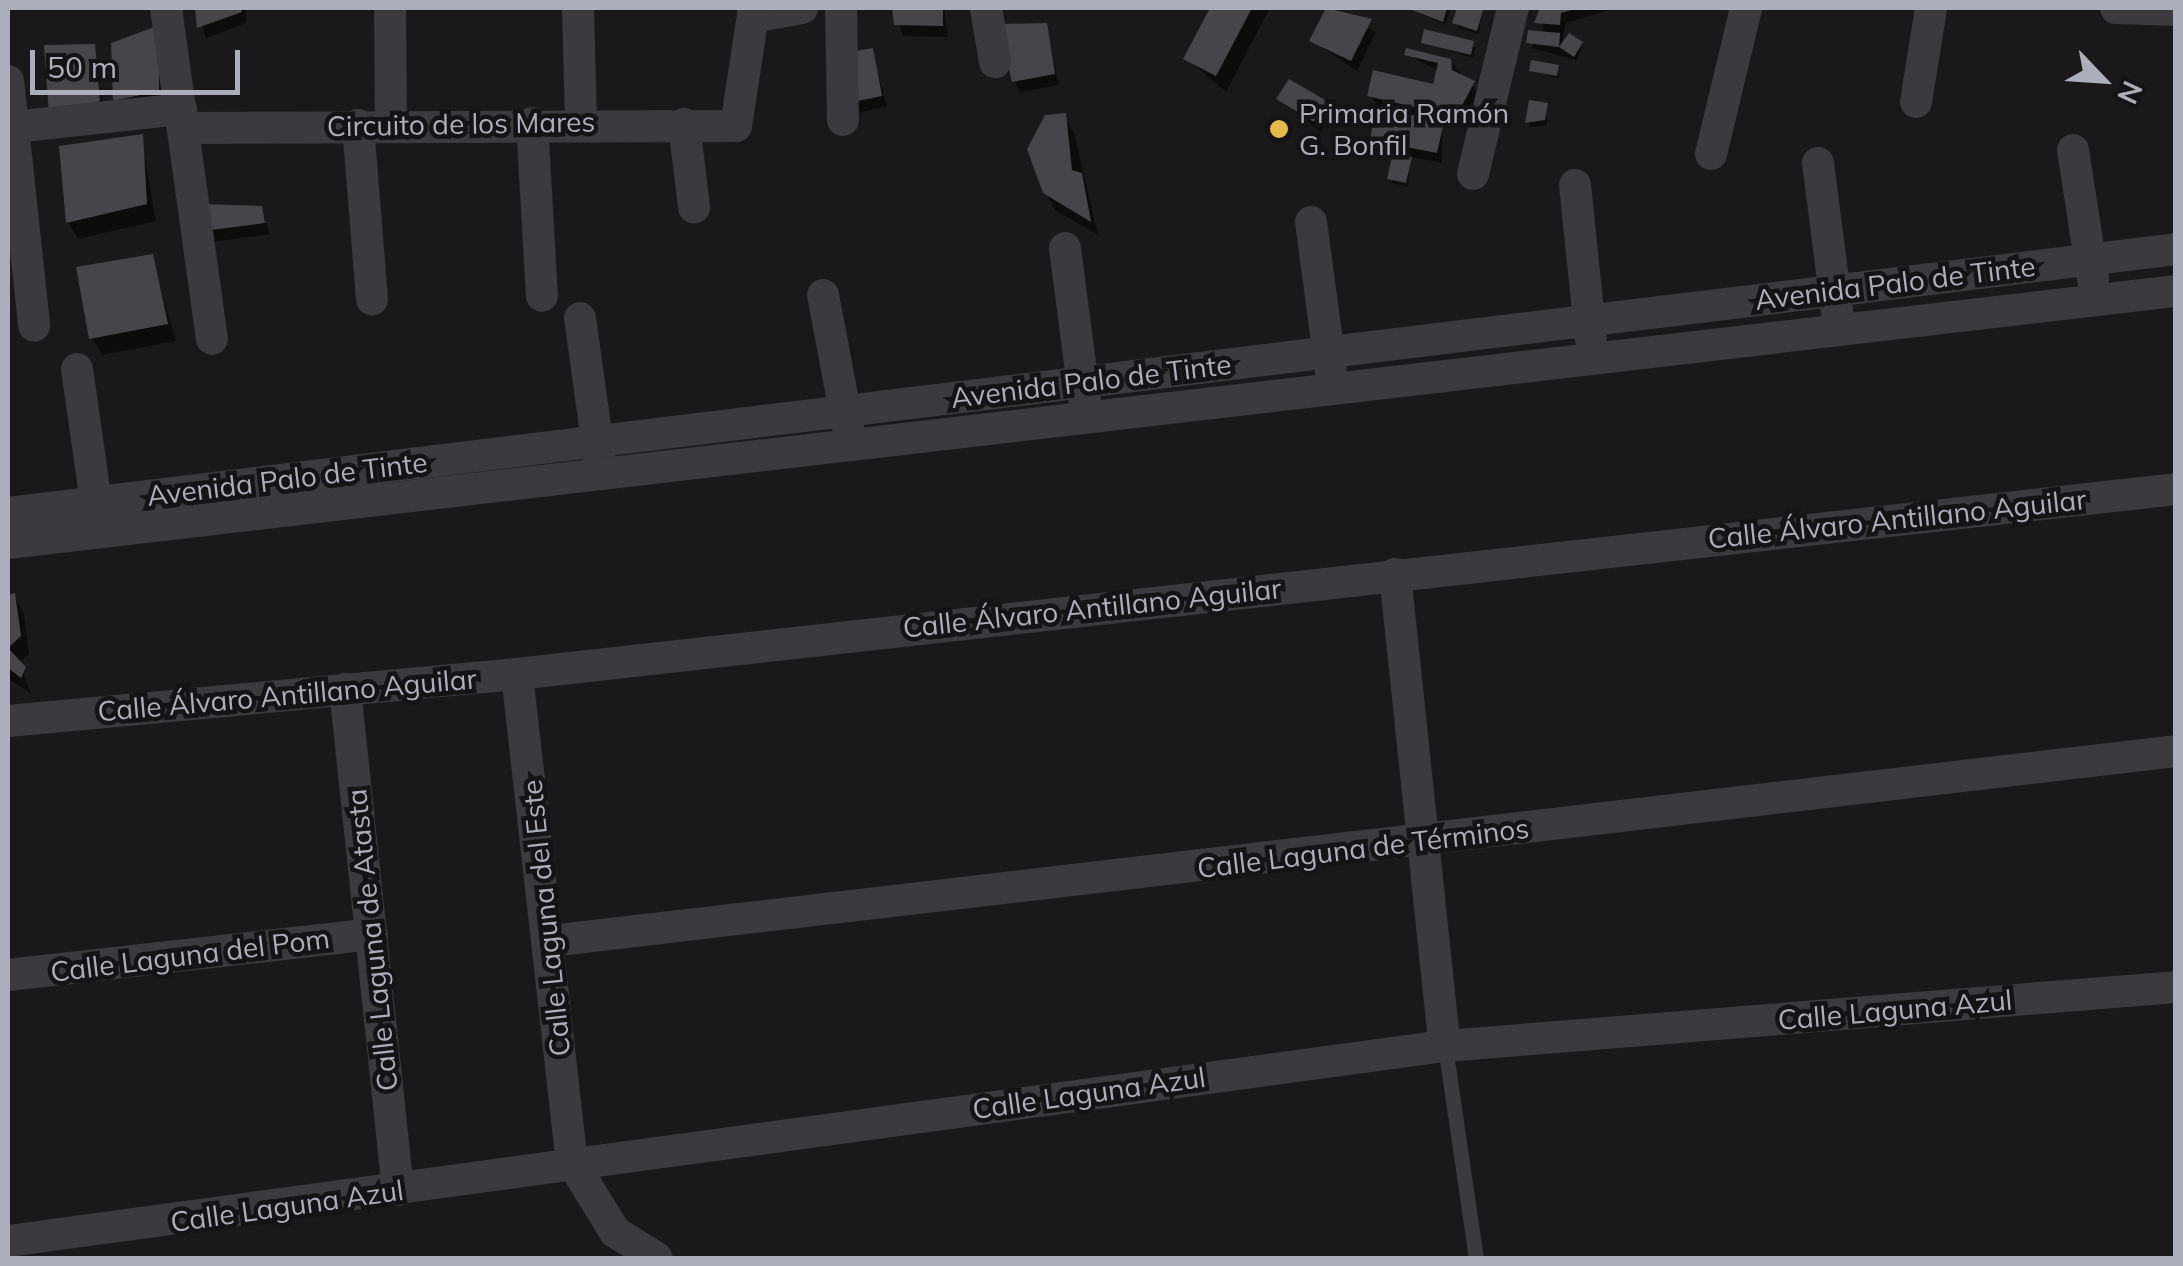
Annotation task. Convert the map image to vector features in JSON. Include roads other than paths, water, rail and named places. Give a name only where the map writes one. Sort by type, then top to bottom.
[{"type":"street","points":[[166,8],[212,339]]},
{"type":"street","points":[[372,299],[375,125],[390,8]]},
{"type":"street","points":[[578,8],[581,122]]},
{"type":"street","points":[[753,12],[802,8]]},
{"type":"street","points":[[841,8],[843,120]]},
{"type":"street","points":[[986,8],[995,62]]},
{"type":"street","points":[[1473,174],[1513,8]]},
{"type":"street","points":[[1711,154],[1746,8]]},
{"type":"street","points":[[1916,102],[1931,8]]},
{"type":"street","points":[[2116,8],[2176,10]]},
{"type":"street","name":"Circuito de los Mares","points":[[14,127],[184,119],[375,125],[581,122],[736,126],[753,12]]},
{"type":"street","points":[[8,80],[34,326]]},
{"type":"street","points":[[532,123],[542,296]]},
{"type":"street","points":[[684,124],[694,207]]},
{"type":"street","points":[[2073,150],[2096,300]]},
{"type":"street","points":[[1818,163],[1840,330]]},
{"type":"street","points":[[1575,185],[1594,359]]},
{"type":"street","points":[[1311,222],[1333,389]]},
{"type":"street","points":[[1065,248],[1088,417]]},
{"type":"street","name":"Avenida Palo de Tinte","points":[[8,543],[99,518],[346,488],[598,441],[2176,249]]},
{"type":"street","name":"Avenida Palo de Tinte","points":[[346,488],[602,474],[2176,291]]},
{"type":"street","points":[[823,295],[851,445]]},
{"type":"street","points":[[580,318],[602,474]]},
{"type":"street","points":[[77,369],[99,518]]},
{"type":"street","name":"Calle Álvaro Antillano Aguilar","points":[[8,720],[517,674],[2176,488]]},
{"type":"street","name":"Avenida Palo de Tinte","points":[[8,513],[99,518]]},
{"type":"street","points":[[1395,574],[1446,1046]]},
{"type":"street","name":"Calle Laguna del Este","points":[[517,674],[572,1162]]},
{"type":"street","name":"Calle Laguna de Atasta","points":[[345,689],[398,1190]]},
{"type":"street","name":"Calle Laguna de Términos","points":[[550,941],[1425,842],[2176,751]]},
{"type":"street","name":"Calle Laguna del Pom","points":[[8,975],[372,934]]},
{"type":"street","name":"Calle Laguna Azul","points":[[8,1241],[125,1243],[398,1190],[572,1162],[1446,1046],[2176,986]]},
{"type":"street","points":[[572,1162],[616,1232],[657,1258]]},
{"type":"lane","points":[[1446,1046],[1476,1258]]},
{"type":"place","name":"Primaria Ramón G. Bonfil","points":[[1279,129]]}]
